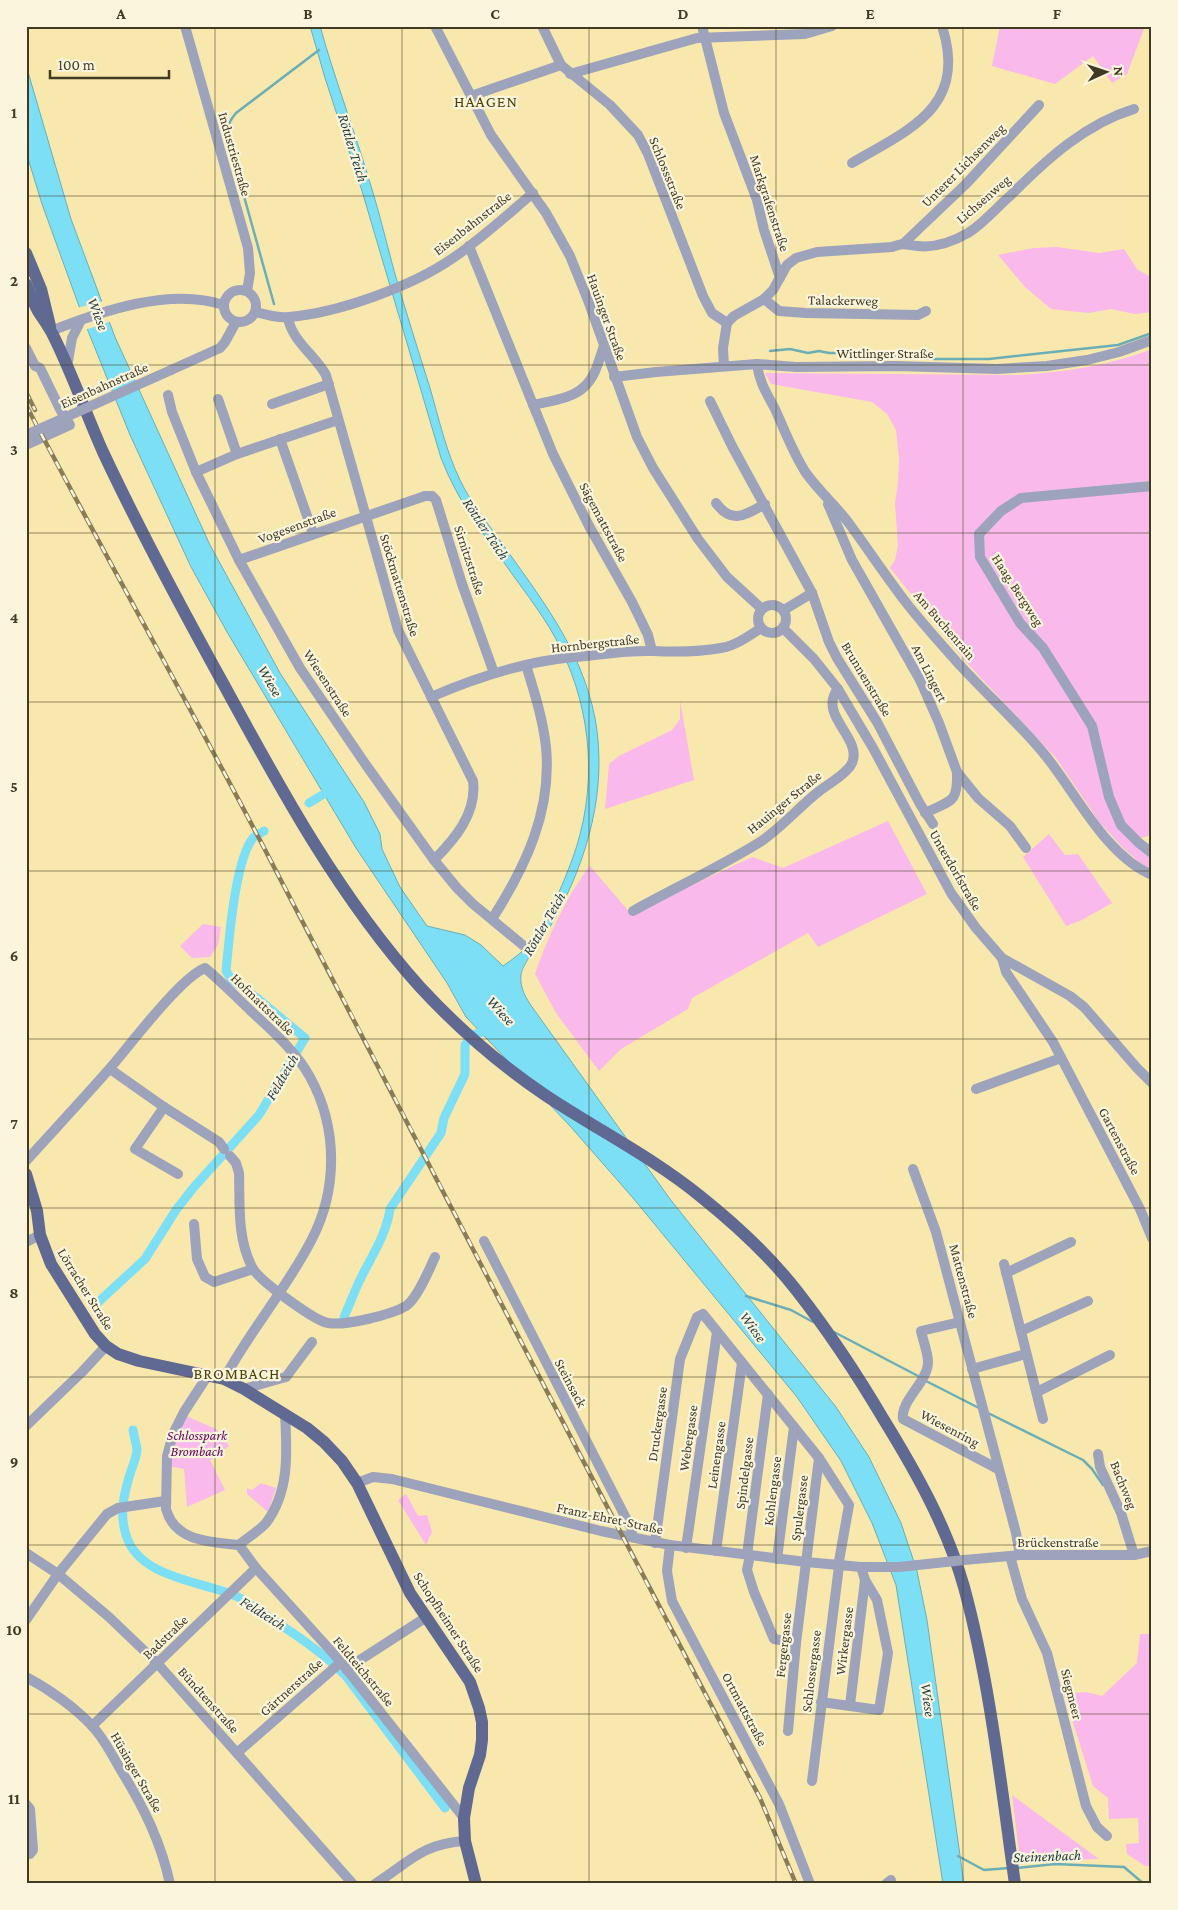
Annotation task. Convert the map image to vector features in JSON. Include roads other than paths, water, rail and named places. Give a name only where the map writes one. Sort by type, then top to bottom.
[{"type":"main road","points":[[26,253],[46,302],[51,330]]},
{"type":"main road","points":[[26,284],[37,310],[51,330],[101,448],[138,525],[246,726],[312,839],[384,943],[423,990],[465,1033],[506,1067],[548,1097],[650,1161],[700,1196],[747,1237],[796,1289],[856,1373],[919,1478],[955,1560],[976,1636],[1016,1884]]},
{"type":"main road","name":"Lörracher Straße","points":[[26,1174],[37,1211],[40,1235],[45,1252],[57,1275],[95,1334],[106,1346],[118,1354],[139,1361],[224,1379],[285,1414]]},
{"type":"main road","name":"Schopfheimer Straße","points":[[285,1414],[324,1442],[357,1483],[397,1568],[425,1618],[470,1682],[479,1708],[482,1724],[481,1747],[469,1788],[464,1818],[465,1841],[476,1884]]},
{"type":"street","name":"Industriestraße","points":[[184,26],[248,248],[250,273],[247,291]]},
{"type":"street","name":"Hauinger Straße","points":[[435,26],[499,148],[533,193],[559,233],[589,303],[637,437],[670,497],[698,539],[727,577],[762,609]]},
{"type":"street","name":"Schlossstraße","points":[[542,26],[561,65],[610,105],[638,135],[648,154],[703,296],[712,313],[727,323]]},
{"type":"street","points":[[570,74],[703,31],[805,34],[832,26]]},
{"type":"street","points":[[852,163],[913,127],[930,112],[939,100],[948,71],[949,55],[942,26]]},
{"type":"street","name":"Markgrafenstraße","points":[[703,31],[724,113],[757,200],[764,230],[780,278]]},
{"type":"street","points":[[471,96],[561,65]]},
{"type":"street","name":"Unterer Lichsenweg","points":[[904,243],[966,184],[1039,105]]},
{"type":"street","name":"Lichsenweg","points":[[780,278],[787,265],[796,258],[806,254],[892,247],[904,243],[918,246],[934,246],[952,241],[982,222],[1039,167],[1079,135],[1115,115],[1134,109]]},
{"type":"street","name":"Eisenbahnstraße","points":[[256,312],[273,317],[288,318],[336,308],[387,292],[428,274],[469,246],[533,193]]},
{"type":"street","name":"Sägemattstraße","points":[[469,246],[553,454],[589,526],[632,602],[648,634],[652,651]]},
{"type":"street","points":[[724,366],[727,323],[734,316],[764,299],[773,290],[780,278]]},
{"type":"street","points":[[242,289],[247,291],[256,300],[256,312],[248,320],[236,322],[227,316],[224,305],[228,295],[232,292],[242,289]]},
{"type":"street","points":[[51,330],[72,328],[81,320],[128,306],[154,301],[184,299],[215,302],[224,305]]},
{"type":"street","name":"Talackerweg","points":[[764,299],[779,311],[806,313],[918,315],[926,311]]},
{"type":"street","name":"Stöckmattenstraße","points":[[288,318],[292,331],[321,367],[328,384],[398,630],[471,775],[474,787],[472,800],[460,830],[453,841],[434,860]]},
{"type":"street","name":"Eisenbahnstraße","points":[[26,435],[220,348],[236,322]]},
{"type":"street","points":[[67,368],[72,328]]},
{"type":"street","name":"Wittlinger Straße","points":[[614,377],[757,364],[796,367],[896,366],[997,369],[1087,360],[1119,352],[1152,340]]},
{"type":"street","points":[[533,405],[574,394],[586,386],[594,373],[604,346]]},
{"type":"street","points":[[26,348],[35,366],[40,368],[70,425],[26,445]]},
{"type":"street","name":"Am Buchenrain","points":[[757,364],[758,376],[762,385],[792,449],[807,474],[847,521],[914,612],[958,663],[1045,755],[1064,780],[1088,818],[1124,857],[1143,871],[1152,875]]},
{"type":"street","points":[[272,404],[328,384]]},
{"type":"street","name":"Wiesenstraße","points":[[168,396],[172,412],[196,472],[239,560],[300,668],[434,860],[457,888],[524,946]]},
{"type":"street","points":[[218,400],[237,454]]},
{"type":"street","name":"Brunnenstraße","points":[[710,401],[732,446],[812,593],[829,642],[837,658],[876,722],[925,813]]},
{"type":"street","points":[[196,472],[237,454],[338,420]]},
{"type":"street","points":[[280,439],[313,533]]},
{"type":"street","name":"Haag. Bergweg","points":[[1152,486],[1021,498],[1001,511],[979,534],[980,557],[1020,623],[1043,648],[1092,726],[1109,797],[1121,825],[1138,843],[1152,853]]},
{"type":"street","name":"Sirnitzstraße","points":[[365,515],[425,496],[432,496],[436,500],[462,584],[494,673]]},
{"type":"street","name":"Am Lingert","points":[[826,498],[852,560],[920,680],[939,723],[957,772],[978,798],[1010,826],[1026,848]]},
{"type":"street","points":[[716,503],[723,513],[733,517],[747,514],[765,504]]},
{"type":"street","name":"Vogesenstraße","points":[[239,560],[365,515]]},
{"type":"street","points":[[784,610],[812,593]]},
{"type":"street","points":[[773,604],[784,610],[786,623],[783,628],[772,633],[762,628],[758,622],[758,615],[767,606],[773,604]]},
{"type":"street","name":"Hornbergstraße","points":[[431,697],[462,683],[526,665],[582,656],[652,651],[667,653],[722,648],[762,628]]},
{"type":"street","name":"Unterdorfstraße","points":[[783,628],[814,659],[838,690],[873,748],[951,893],[976,928],[1002,958],[1070,996],[1084,1007],[1152,1083]]},
{"type":"street","points":[[492,919],[509,893],[532,845],[540,822],[546,789],[547,767],[542,725],[526,665]]},
{"type":"street","name":"Hauinger Straße","points":[[633,911],[761,841],[847,770],[852,762],[853,754],[851,745],[832,705],[832,696],[838,690]]},
{"type":"street","points":[[925,813],[953,798],[957,789],[957,772]]},
{"type":"street","name":"Unterdorfstraße","points":[[925,813],[933,824]]},
{"type":"street","name":"Gartenstraße","points":[[1002,958],[1006,972],[1053,1042],[1140,1209],[1152,1238]]},
{"type":"street","name":"Hofmattstraße","points":[[26,1161],[110,1069],[167,1002],[197,972],[205,968],[222,982],[290,1050],[310,1077],[328,1126],[332,1170],[326,1206],[310,1243],[224,1379]]},
{"type":"street","points":[[976,1089],[1061,1058]]},
{"type":"street","points":[[110,1069],[164,1107],[219,1142],[236,1163],[239,1173],[242,1240],[253,1269],[262,1280],[278,1293],[326,1323],[342,1324],[354,1322],[406,1306],[412,1300],[435,1257]]},
{"type":"street","points":[[164,1107],[136,1149],[178,1174]]},
{"type":"street","name":"Mattenstraße","points":[[913,1169],[936,1232],[981,1402]]},
{"type":"street","points":[[194,1224],[198,1259],[205,1277],[214,1282],[253,1269]]},
{"type":"street","points":[[26,1242],[40,1235]]},
{"type":"street","name":"Steinsack","points":[[484,1241],[632,1530],[631,1538]]},
{"type":"street","points":[[1043,1419],[1005,1269],[1071,1242]]},
{"type":"street","points":[[1021,1331],[1088,1301]]},
{"type":"street","name":"Druckergasse","points":[[655,1543],[680,1359],[697,1317],[703,1314],[717,1332]]},
{"type":"street","name":"Wiesenring","points":[[960,1322],[921,1331],[928,1362],[922,1379],[903,1411],[903,1418],[998,1469]]},
{"type":"street","points":[[717,1332],[819,1458]]},
{"type":"street","name":"Webergasse","points":[[686,1548],[717,1332]]},
{"type":"street","points":[[244,1389],[286,1377],[312,1342]]},
{"type":"street","points":[[26,1426],[106,1346]]},
{"type":"street","points":[[972,1369],[1026,1354]]},
{"type":"street","points":[[1037,1392],[1110,1355]]},
{"type":"street","name":"Leinengasse","points":[[716,1551],[742,1363]]},
{"type":"street","points":[[208,1375],[184,1412],[173,1434],[167,1456],[165,1501],[168,1515],[176,1527],[186,1536],[201,1541],[239,1545],[264,1524],[275,1509],[286,1475],[285,1414]]},
{"type":"street","name":"Spindelgasse","points":[[748,1555],[768,1394]]},
{"type":"street","name":"Wiesenring","points":[[981,1402],[1016,1533],[1015,1556]]},
{"type":"street","name":"Kohlengasse","points":[[777,1559],[794,1427]]},
{"type":"street","name":"Bachweg","points":[[1098,1454],[1100,1466],[1121,1513],[1134,1555]]},
{"type":"street","name":"Schlossergasse","points":[[812,1781],[839,1563],[849,1505],[819,1458]]},
{"type":"street","name":"Spulergasse","points":[[806,1562],[819,1458]]},
{"type":"street","name":"Franz-Ehret-Straße","points":[[357,1483],[373,1477],[392,1479],[631,1538],[686,1548],[748,1555]]},
{"type":"street","points":[[26,1620],[58,1574],[107,1514],[122,1508],[165,1501]]},
{"type":"street","name":"Feldteichstraße","points":[[239,1545],[256,1568],[340,1666],[464,1818]]},
{"type":"street","name":"Ortmattstraße","points":[[670,1545],[667,1572],[672,1601],[779,1804],[810,1884]]},
{"type":"street","name":"Brückenstraße","points":[[864,1567],[1015,1556],[1134,1555],[1152,1551]]},
{"type":"street","name":"Bündtenstraße","points":[[26,1553],[58,1574],[109,1617],[157,1663],[238,1752],[353,1884]]},
{"type":"street","points":[[796,1643],[774,1640],[747,1570],[748,1555],[864,1567],[865,1580],[877,1600],[888,1653],[879,1710],[821,1702]]},
{"type":"street","name":"Siegmeer","points":[[1015,1556],[1022,1599],[1047,1653],[1086,1806],[1097,1828],[1107,1836]]},
{"type":"street","name":"Fergergasse","points":[[788,1731],[806,1562]]},
{"type":"street","name":"Badstraße","points":[[92,1726],[256,1568]]},
{"type":"street","name":"Wirkergasse","points":[[850,1705],[865,1580]]},
{"type":"street","name":"Gärtnerstraße","points":[[238,1752],[340,1666],[425,1618]]},
{"type":"street","name":"Hüsinger Straße","points":[[26,1677],[48,1690],[92,1726],[104,1740],[145,1811],[158,1841],[170,1884]]},
{"type":"street","points":[[26,1804],[30,1809],[33,1850],[30,1854],[26,1854]]},
{"type":"street","points":[[375,1884],[420,1852],[452,1842],[465,1841]]},
{"type":"water","points":[[310,26],[320,26],[371,186],[399,288],[455,469],[473,503],[557,623],[580,668],[595,718],[599,771],[597,797],[592,822],[577,873],[566,897],[554,920],[522,970],[521,981],[524,993],[670,1199],[836,1407],[869,1457],[901,1523],[917,1571],[927,1620],[964,1884],[943,1884],[896,1585],[872,1523],[841,1461],[797,1397],[633,1198],[570,1126],[466,1017],[447,983],[356,848],[227,632],[191,567],[130,435],[88,331],[42,204],[26,152],[26,65],[71,219],[115,337],[210,545],[280,673],[364,802],[380,834],[382,849],[400,887],[427,926],[465,935],[481,945],[503,966],[526,948],[538,933],[572,860],[586,806],[588,752],[585,725],[571,672],[555,637],[471,516],[455,489],[441,458],[362,191]]},
{"type":"waterway","points":[[274,304],[230,146],[228,129],[230,121],[236,113],[319,50]]},
{"type":"waterway","points":[[770,351],[790,349],[808,353],[819,351],[935,359],[989,359],[1118,345],[1152,333]]},
{"type":"waterway","name":"Feldteich","points":[[309,803],[332,789]]},
{"type":"waterway","name":"Feldteich","points":[[94,1306],[145,1259],[176,1210],[194,1187],[259,1115],[305,1038],[232,980],[226,971],[231,921],[242,862],[247,847],[254,837],[264,831]]},
{"type":"waterway","points":[[344,1317],[381,1239],[390,1209],[441,1133],[444,1118],[465,1074],[465,1045],[472,1035],[483,1032],[487,1024]]},
{"type":"waterway","points":[[746,1296],[791,1310],[813,1322]]},
{"type":"waterway","points":[[834,1332],[920,1377]]},
{"type":"waterway","points":[[924,1380],[979,1408]]},
{"type":"waterway","points":[[986,1412],[1083,1460],[1103,1485]]},
{"type":"waterway","name":"Feldteich","points":[[133,1430],[137,1452],[123,1503],[124,1527],[133,1550],[144,1561],[158,1570],[242,1599],[318,1651],[346,1676],[445,1808]]},
{"type":"waterway","name":"Steinenbach","points":[[958,1856],[984,1870],[1009,1868]]},
{"type":"waterway","name":"Steinenbach","points":[[1017,1868],[1055,1864],[1124,1867],[1144,1884]]},
{"type":"railway","points":[[26,392],[35,410]]},
{"type":"railway","points":[[26,405],[262,844],[760,1798],[796,1884]]},
{"type":"district","name":"HAAGEN","points":[[486,101]]},
{"type":"district","name":"BROMBACH","points":[[237,1373]]},
{"type":"water label","name":"Röttler Teich","points":[[353,148]]},
{"type":"water label","name":"Wiese","points":[[98,314]]},
{"type":"water label","name":"Röttler Teich","points":[[486,529]]},
{"type":"water label","name":"Wiese","points":[[270,681]]},
{"type":"water label","name":"Röttler Teich","points":[[544,924]]},
{"type":"water label","name":"Wiese","points":[[501,1011]]},
{"type":"water label","name":"Wiese","points":[[753,1327]]},
{"type":"water label","name":"Wiese","points":[[928,1700]]},
{"type":"park label","name":"Schlosspark Brombach","points":[[197,1444]]}]
